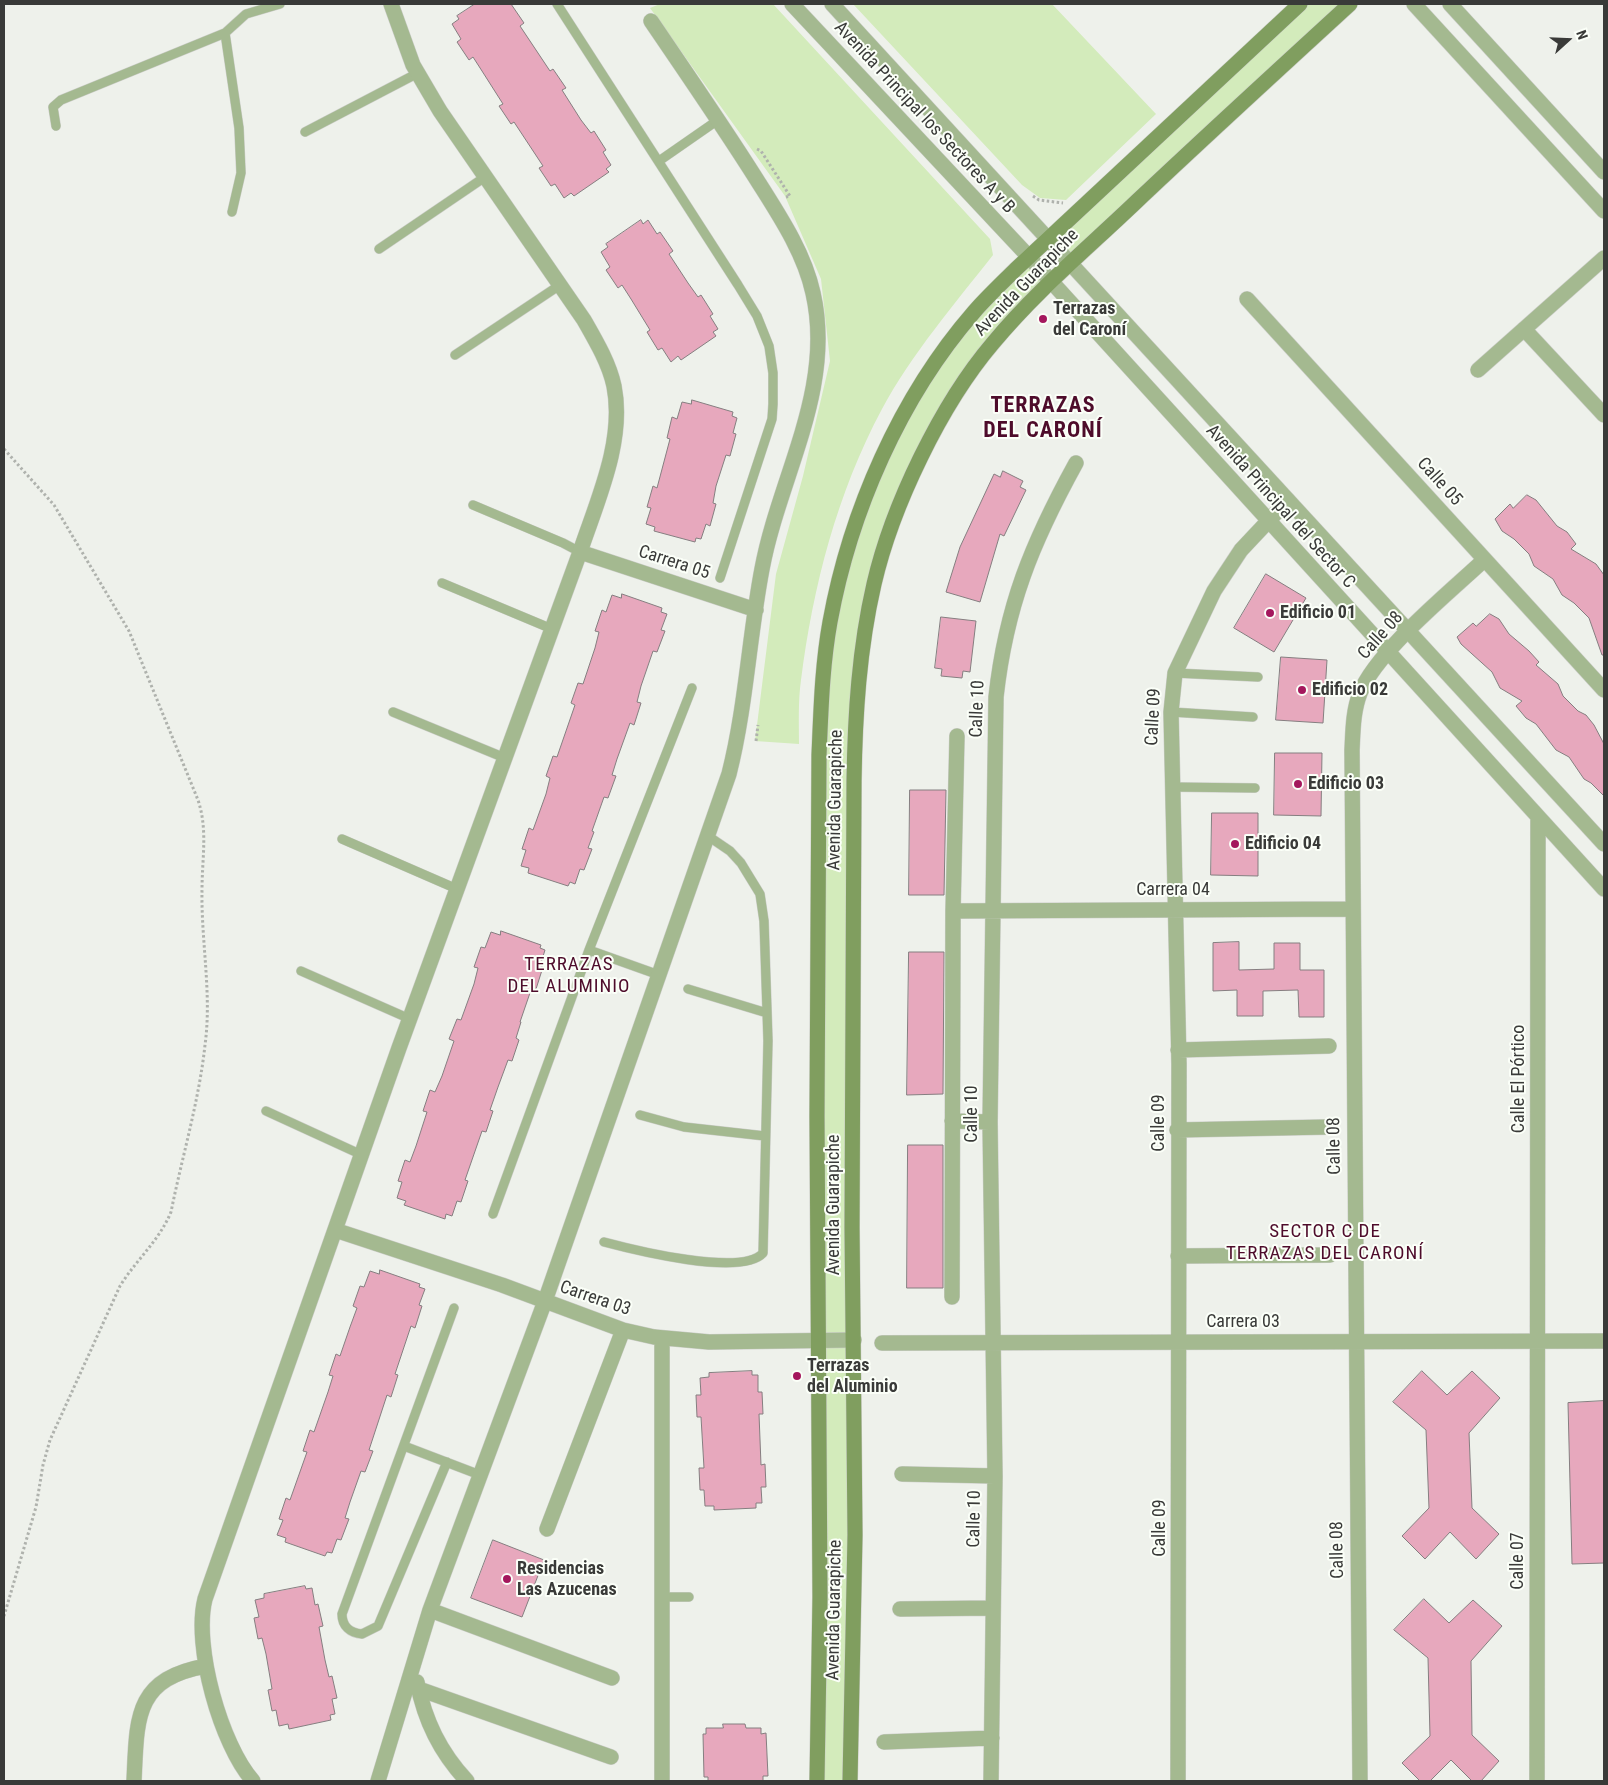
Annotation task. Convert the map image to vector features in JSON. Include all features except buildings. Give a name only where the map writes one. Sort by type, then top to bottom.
[{"type":"street","points":[[253,1781],[234,1752],[222,1722],[206,1666],[201,1613],[410,1019],[580,552],[615,434],[616,406],[614,386],[598,346],[560,285],[485,177],[418,73],[402,37],[392,4]]},
{"type":"street","name":"Avenida Principal los Sectores A y B","points":[[792,4],[1051,283]]},
{"type":"street","name":"Avenida Principal los Sectores A y B","points":[[832,4],[1071,263]]},
{"type":"street","name":"Avenida Guarapiche","points":[[817,1781],[820,1597],[818,848],[821,702],[829,623],[850,538],[884,451],[934,365],[974,312],[1028,258],[1300,4]]},
{"type":"street","name":"Avenida Guarapiche","points":[[850,1781],[855,1624],[852,1227],[855,716],[867,615],[886,540],[906,492],[935,432],[956,395],[991,345],[1071,263],[1350,4]]},
{"type":"street","points":[[1414,4],[1604,211]]},
{"type":"street","points":[[1450,4],[1604,172]]},
{"type":"street","points":[[378,1781],[430,1610],[545,1301],[708,836],[736,749],[756,610],[770,536],[807,418],[815,377],[817,318],[813,291],[791,236],[718,120],[651,21]]},
{"type":"street","points":[[1478,370],[1604,258]]},
{"type":"street","name":"Avenida Principal del Sector C","points":[[1071,263],[1604,844]]},
{"type":"street","name":"Avenida Principal del Sector C","points":[[1051,283],[1604,890]]},
{"type":"street","name":"Calle 05","points":[[1247,299],[1604,690]]},
{"type":"street","points":[[1524,329],[1604,415]]},
{"type":"street","name":"Calle 10","points":[[991,1781],[995,1476],[990,1122],[996,697],[1000,655],[1019,584],[1046,519],[1076,463]]},
{"type":"street","name":"Calle 09","points":[[1178,1781],[1178,1050],[1171,712],[1176,673],[1214,590],[1242,550],[1288,500]]},
{"type":"street","name":"Carrera 05","points":[[580,552],[756,610]]},
{"type":"street","name":"Calle 08","points":[[1360,1781],[1352,909],[1352,750],[1354,711],[1368,680],[1389,653],[1408,632],[1484,560]]},
{"type":"street","points":[[952,1296],[953,911],[957,736]]},
{"type":"street","name":"Calle El Pórtico","points":[[1537,1341],[1538,817]]},
{"type":"street","name":"Carrera 04","points":[[953,911],[1175,908],[1352,909]]},
{"type":"street","points":[[1178,1050],[1329,1046]]},
{"type":"street","points":[[952,1121],[990,1122]]},
{"type":"street","points":[[1178,1130],[1328,1127]]},
{"type":"street","name":"Carrera 03","points":[[335,1230],[545,1301],[623,1330],[662,1338],[709,1342],[854,1340]]},
{"type":"street","points":[[1178,1256],[1330,1255]]},
{"type":"street","points":[[547,1529],[623,1330]]},
{"type":"street","points":[[662,1338],[662,1781]]},
{"type":"street","name":"Carrera 03","points":[[882,1343],[1356,1340],[1604,1341]]},
{"type":"street","name":"Calle 07","points":[[1537,1341],[1537,1781]]},
{"type":"street","points":[[902,1474],[995,1476]]},
{"type":"street","points":[[900,1609],[994,1608]]},
{"type":"street","points":[[430,1610],[612,1678]]},
{"type":"street","points":[[415,1656],[419,1689],[430,1730],[442,1751],[467,1781]]},
{"type":"street","points":[[134,1781],[136,1749],[143,1707],[151,1693],[165,1679],[187,1670],[206,1666]]},
{"type":"street","points":[[419,1689],[611,1757]]},
{"type":"street","points":[[884,1742],[992,1738]]},
{"type":"lane","points":[[56,126],[53,107],[62,100],[225,33],[246,14],[280,4]]},
{"type":"lane","points":[[557,4],[757,316],[766,335],[771,357],[772,419],[720,578]]},
{"type":"lane","points":[[225,33],[238,128],[241,173],[232,212]]},
{"type":"lane","points":[[305,132],[418,73]]},
{"type":"lane","points":[[659,161],[718,120]]},
{"type":"lane","points":[[379,249],[485,177]]},
{"type":"lane","points":[[455,355],[560,285]]},
{"type":"lane","points":[[472,505],[580,552]]},
{"type":"lane","points":[[442,583],[552,629]]},
{"type":"lane","points":[[1176,673],[1258,677]]},
{"type":"lane","points":[[492,1214],[589,950],[692,688]]},
{"type":"lane","points":[[393,712],[505,758]]},
{"type":"lane","points":[[1171,712],[1253,717]]},
{"type":"lane","points":[[1172,787],[1255,788]]},
{"type":"lane","points":[[604,1242],[668,1257],[743,1262],[757,1259],[763,1253],[767,1013],[764,921],[760,894],[741,863],[730,851],[708,836]]},
{"type":"lane","points":[[342,839],[457,889]]},
{"type":"lane","points":[[589,950],[659,975]]},
{"type":"lane","points":[[301,971],[410,1019]]},
{"type":"lane","points":[[688,989],[767,1013]]},
{"type":"lane","points":[[266,1111],[362,1155]]},
{"type":"lane","points":[[640,1115],[684,1127],[765,1136]]},
{"type":"lane","points":[[447,1462],[378,1626],[366,1634],[354,1633],[345,1626],[342,1614],[454,1308]]},
{"type":"lane","points":[[404,1446],[480,1475]]},
{"type":"lane","points":[[662,1597],[690,1597]]},
{"type":"path","points":[[1026,192],[1039,200],[1066,204]]},
{"type":"path","points":[[4,449],[54,505],[129,631],[198,800],[203,816],[204,836],[202,890],[207,991],[206,1044],[170,1212],[164,1229],[132,1267],[120,1286],[50,1440],[43,1465],[36,1506],[4,1616]]},
{"type":"green space","points":[[660,4],[773,4],[990,239],[993,255],[934,329],[906,369],[882,409],[852,474],[829,541],[812,610],[800,688],[799,744],[755,741],[776,574],[803,476],[830,361],[821,279],[785,196],[650,8]]},
{"type":"green space","points":[[853,4],[1052,4],[1156,114],[1066,200],[1040,198],[1022,185]]},
{"type":"green space","points":[[1300,4],[1350,4],[1071,263],[1049,239]]},
{"type":"green space","points":[[1029,257],[1051,283],[991,345],[902,500],[860,665],[850,1781],[817,1781],[821,702],[850,538],[934,365]]},
{"type":"place","name":"Terrazas del Caroní","points":[[1043,319]]},
{"type":"place","name":"Edificio 01","points":[[1270,613]]},
{"type":"place","name":"Edificio 02","points":[[1302,690]]},
{"type":"place","name":"Edificio 03","points":[[1298,784]]},
{"type":"place","name":"Edificio 04","points":[[1235,844]]},
{"type":"place","name":"Terrazas del Aluminio","points":[[797,1376]]},
{"type":"place","name":"Residencias Las Azucenas","points":[[507,1579]]},
{"type":"district","name":"TERRAZAS DEL CARONÍ","points":[[1043,418]]},
{"type":"district","name":"TERRAZAS DEL ALUMINIO","points":[[569,976]]},
{"type":"district","name":"SECTOR C DE TERRAZAS DEL CARONÍ","points":[[1325,1243]]}]
